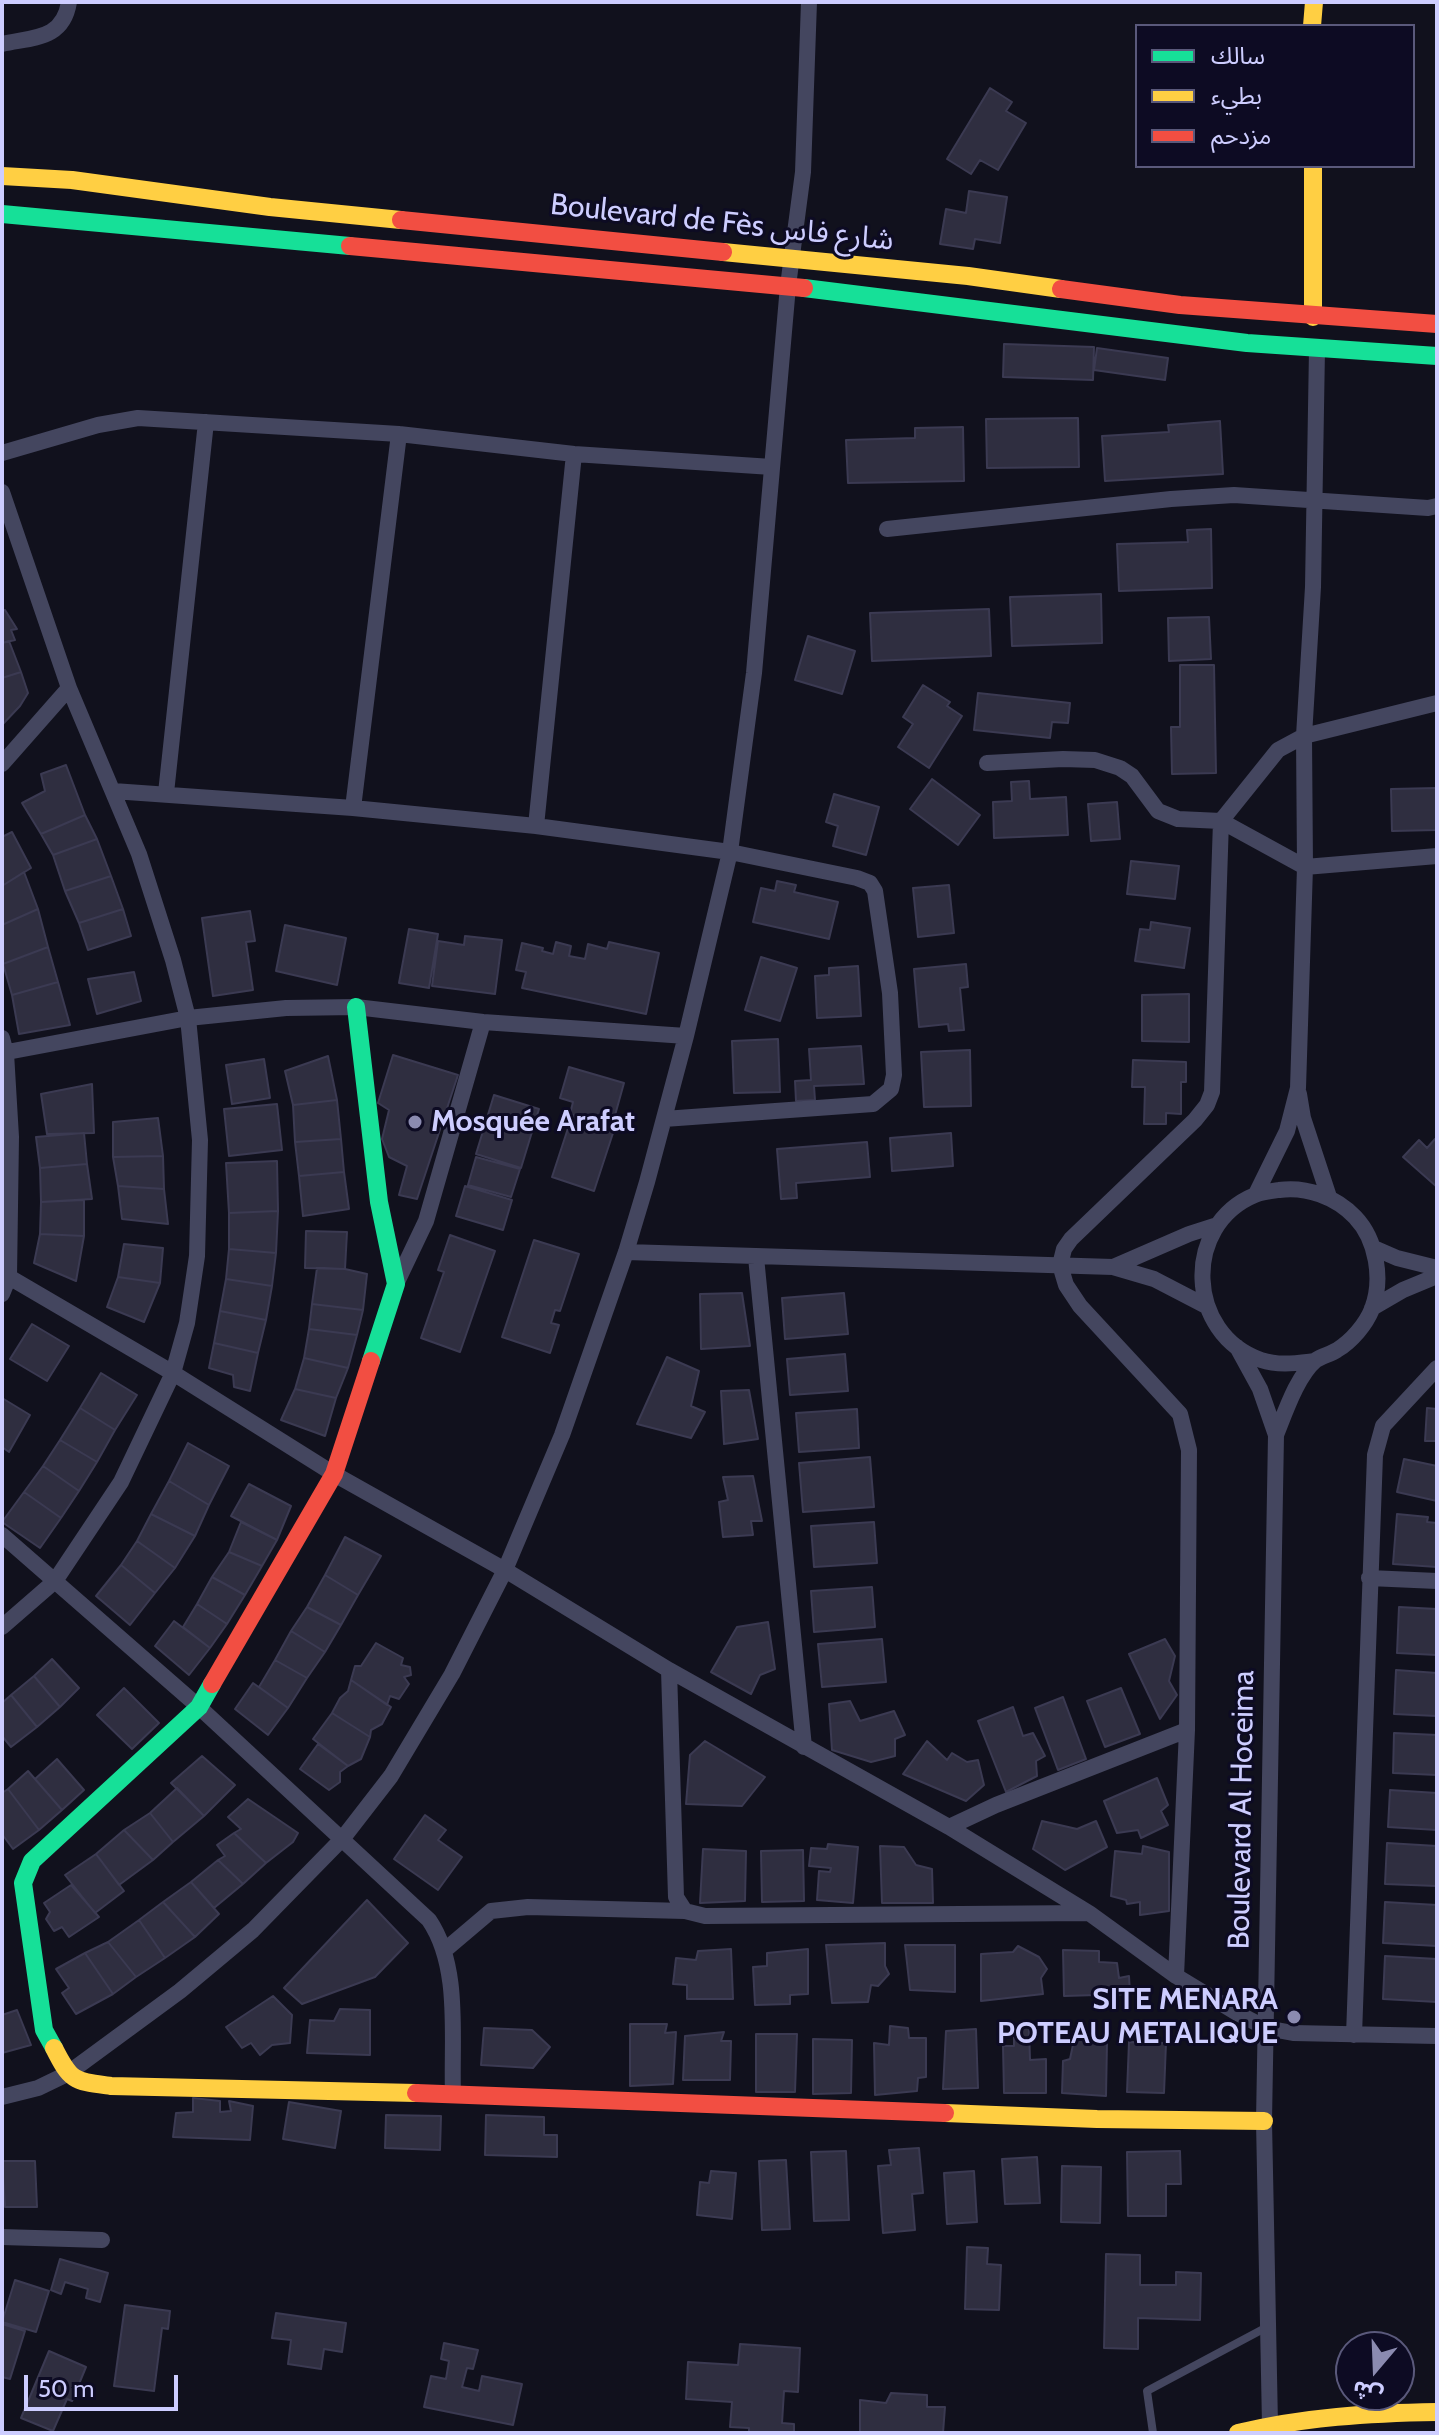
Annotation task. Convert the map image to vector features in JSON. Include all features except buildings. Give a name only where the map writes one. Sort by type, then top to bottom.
[{"type":"main road","points":[[1312,24],[1314,2]]},
{"type":"main road","points":[[1313,168],[1313,317]]},
{"type":"main road","name":"Boulevard de Fès شارع فاس","points":[[2,176],[72,180],[270,207],[968,276],[1180,305],[1437,324]]},
{"type":"main road","name":"Boulevard de Fès شارع فاس","points":[[2,214],[788,286],[1247,343],[1437,356]]},
{"type":"main road","points":[[356,1007],[379,1202],[396,1284],[334,1474],[199,1707],[32,1861],[26,1872],[23,1883],[25,1905],[44,2030],[67,2074],[83,2082],[111,2086],[453,2094],[1097,2119],[1264,2121]]},
{"type":"main road","points":[[1238,2433],[1270,2425],[1357,2415],[1437,2412]]},
{"type":"street","points":[[2,44],[53,32],[67,16],[69,2]]},
{"type":"street","points":[[2,2097],[38,2088],[67,2074],[180,1991],[253,1930],[343,1838],[391,1776],[452,1674],[505,1570],[562,1435],[626,1252],[686,1036],[730,852],[754,673],[788,286],[803,172],[809,2]]},
{"type":"street","points":[[1317,349],[1315,499],[1304,736],[1305,867],[1298,1088],[1303,1118],[1329,1197]]},
{"type":"street","points":[[2,453],[98,425],[138,418],[399,434],[574,454],[772,467]]},
{"type":"street","points":[[166,793],[206,422]]},
{"type":"street","points":[[353,808],[399,434]]},
{"type":"street","points":[[536,826],[574,454]]},
{"type":"street","points":[[2,492],[8,533],[139,854],[173,960],[188,1018],[200,1140],[197,1256],[187,1323],[173,1373],[121,1482],[55,1581],[2,1627]]},
{"type":"street","points":[[887,529],[1234,495],[1413,508],[1437,506]]},
{"type":"street","points":[[2,764],[69,688]]},
{"type":"street","points":[[1176,1976],[1187,1730],[1189,1450],[1186,1430],[1180,1414],[1080,1306],[1066,1285],[1060,1265],[1064,1249],[1071,1239],[1195,1120],[1207,1105],[1212,1092],[1221,821],[1278,750],[1304,736],[1437,703]]},
{"type":"street","points":[[987,763],[1095,760],[1120,768],[1132,776],[1158,811],[1178,819],[1221,821],[1305,867],[1437,856]]},
{"type":"street","points":[[113,791],[353,808],[536,826],[730,852],[870,883],[875,891],[890,993],[894,1075],[891,1089],[873,1104],[664,1119]]},
{"type":"street","points":[[2,1294],[6,1275],[11,1137],[3,1048],[188,1018],[286,1008],[356,1007],[483,1022],[686,1036]]},
{"type":"street","points":[[396,1284],[426,1221],[483,1022]]},
{"type":"street","points":[[1256,1194],[1287,1131],[1298,1088]]},
{"type":"street","points":[[1293,1188],[1329,1197],[1357,1218],[1374,1248],[1378,1278],[1372,1308],[1359,1331],[1339,1349],[1315,1361],[1288,1364],[1261,1360],[1237,1347],[1219,1329],[1206,1306],[1201,1278],[1204,1251],[1217,1225],[1234,1207],[1256,1194],[1293,1188]]},
{"type":"street","points":[[1113,1267],[1217,1225]]},
{"type":"street","points":[[1374,1248],[1397,1258],[1437,1268]]},
{"type":"street","points":[[626,1252],[1113,1267],[1154,1279],[1206,1306]]},
{"type":"street","points":[[756,1257],[804,1747]]},
{"type":"street","points":[[6,1275],[173,1373],[334,1474],[505,1570],[669,1670],[949,1827],[1089,1913],[1176,1976],[1266,2028],[1293,2033],[1437,2036]]},
{"type":"street","points":[[1372,1308],[1403,1290],[1437,1276]]},
{"type":"street","name":"Boulevard Al Hoceima","points":[[1237,1347],[1260,1389],[1276,1435],[1264,2121],[1270,2425]]},
{"type":"street","name":"Boulevard Al Hoceima","points":[[1276,1435],[1291,1398],[1315,1361]]},
{"type":"street","points":[[1354,2035],[1375,1455],[1379,1436],[1389,1418],[1437,1368]]},
{"type":"street","points":[[2,1535],[199,1707],[429,1920],[445,1950],[450,1969],[453,2094]]},
{"type":"street","points":[[1369,1578],[1437,1581]]},
{"type":"street","points":[[669,1670],[676,1897],[685,1911]]},
{"type":"street","points":[[949,1827],[996,1805],[1187,1730]]},
{"type":"street","points":[[445,1950],[491,1911],[528,1907],[685,1911],[705,1916],[1089,1913]]},
{"type":"street","points":[[2,2237],[102,2240]]},
{"type":"lane","points":[[1153,2433],[1147,2391],[1268,2326]]},
{"type":"traffic: fast","points":[[2,214],[350,246]]},
{"type":"traffic: fast","points":[[804,288],[1247,343],[1437,356]]},
{"type":"traffic: fast","points":[[356,1007],[379,1202],[396,1284],[371,1361]]},
{"type":"traffic: fast","points":[[54,2048],[44,2030],[23,1883],[32,1861],[199,1707],[212,1684]]},
{"type":"traffic: slow","points":[[1312,24],[1314,2]]},
{"type":"traffic: slow","points":[[1313,168],[1313,317]]},
{"type":"traffic: slow","points":[[2,176],[72,180],[270,207],[401,220]]},
{"type":"traffic: slow","points":[[723,252],[968,276],[1061,289]]},
{"type":"traffic: slow","points":[[54,2048],[65,2068],[75,2078],[111,2086],[416,2093]]},
{"type":"traffic: slow","points":[[945,2113],[1264,2121]]},
{"type":"traffic: slow","points":[[1238,2433],[1337,2417],[1437,2412]]},
{"type":"traffic: jam","points":[[401,220],[723,252]]},
{"type":"traffic: jam","points":[[350,246],[804,288]]},
{"type":"traffic: jam","points":[[1061,289],[1180,305],[1437,324]]},
{"type":"traffic: jam","points":[[212,1684],[334,1474],[371,1361]]},
{"type":"traffic: jam","points":[[416,2093],[945,2113]]},
{"type":"place","name":"Mosquée Arafat","points":[[415,1122]]},
{"type":"place","name":"SITE MENARA POTEAU METALIQUE","points":[[1294,2017]]}]
